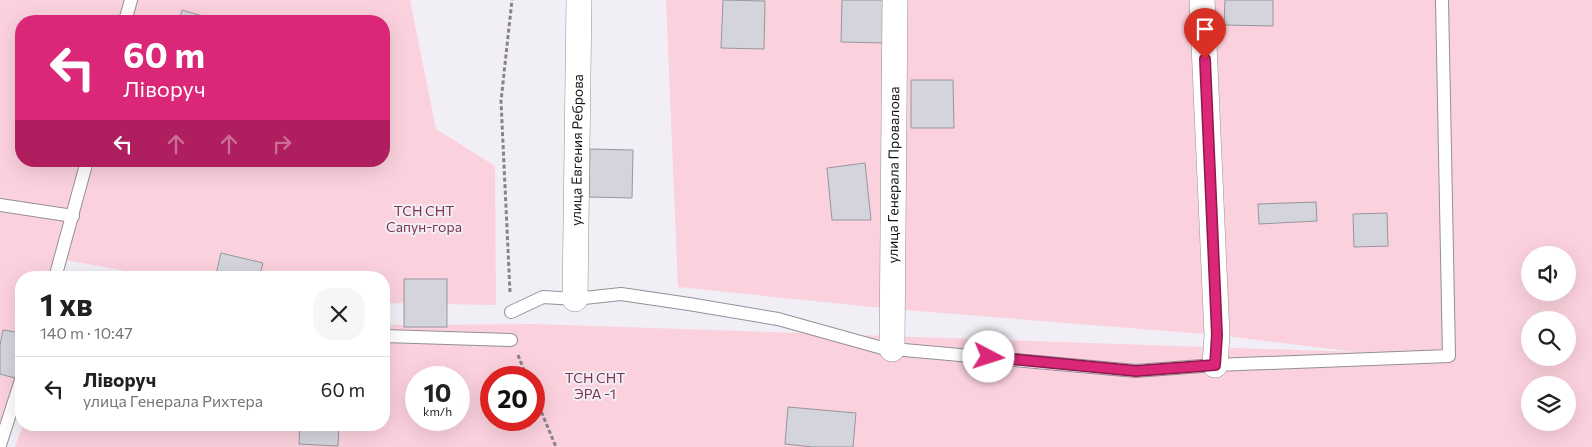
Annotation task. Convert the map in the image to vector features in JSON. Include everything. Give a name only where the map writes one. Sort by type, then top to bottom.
[{"type":"street","name":"улица Евгения Реброва","points":[[575,299],[579,0]]},
{"type":"street","name":"улица Генерала Провалова","points":[[892,349],[894,0]]},
{"type":"street","points":[[1202,0],[1217,335],[1215,365]]},
{"type":"lane","points":[[127,15],[131,0]]},
{"type":"lane","points":[[510,312],[543,297],[575,299],[621,294],[778,319],[882,348],[1136,371],[1215,365],[1449,356],[1442,0]]},
{"type":"lane","points":[[59,271],[85,167]]},
{"type":"lane","points":[[0,205],[73,216]]},
{"type":"lane","points":[[390,336],[512,340]]},
{"type":"lane","points":[[12,447],[0,445],[15,399]]},
{"type":"path","points":[[510,312],[501,102],[512,0]]},
{"type":"path","points":[[512,340],[522,366]]},
{"type":"path","points":[[545,420],[556,447]]},
{"type":"green space","name":"ТСН СНТ Сапун-гора","points":[[0,0],[410,0],[436,129],[495,166],[496,305],[390,303],[390,271],[126,271],[66,260],[61,271],[15,271],[15,391],[0,430]]},
{"type":"green space","name":"ТСН СНТ ЭРА -1","points":[[666,0],[1592,0],[1592,447],[15,447],[21,431],[390,431],[390,325],[533,324],[1356,352],[1217,335],[892,309],[678,287]]},
{"type":"building","points":[[723,0],[765,1],[764,49],[721,48]]},
{"type":"building","points":[[842,0],[885,0],[884,43],[841,42]]},
{"type":"building","points":[[1225,0],[1273,0],[1273,26],[1224,25]]},
{"type":"building","points":[[182,10],[199,15],[181,15]]},
{"type":"building","points":[[911,80],[953,80],[954,128],[911,128]]},
{"type":"building","points":[[590,149],[633,150],[632,198],[589,197]]},
{"type":"building","points":[[865,163],[871,220],[832,220],[827,168]]},
{"type":"building","points":[[1316,202],[1317,221],[1259,224],[1258,204]]},
{"type":"building","points":[[1387,213],[1388,246],[1354,247],[1353,214]]},
{"type":"building","points":[[221,253],[263,263],[261,271],[217,271]]},
{"type":"building","points":[[404,279],[447,279],[447,327],[404,327]]},
{"type":"building","points":[[3,330],[15,332],[15,378],[0,374],[0,345]]},
{"type":"building","points":[[788,407],[856,413],[853,447],[813,447],[785,444]]},
{"type":"building","points":[[300,431],[339,431],[338,446],[299,444]]},
{"type":"route","points":[[989,357],[1136,371],[1215,365],[1217,335],[1205,59]]}]
